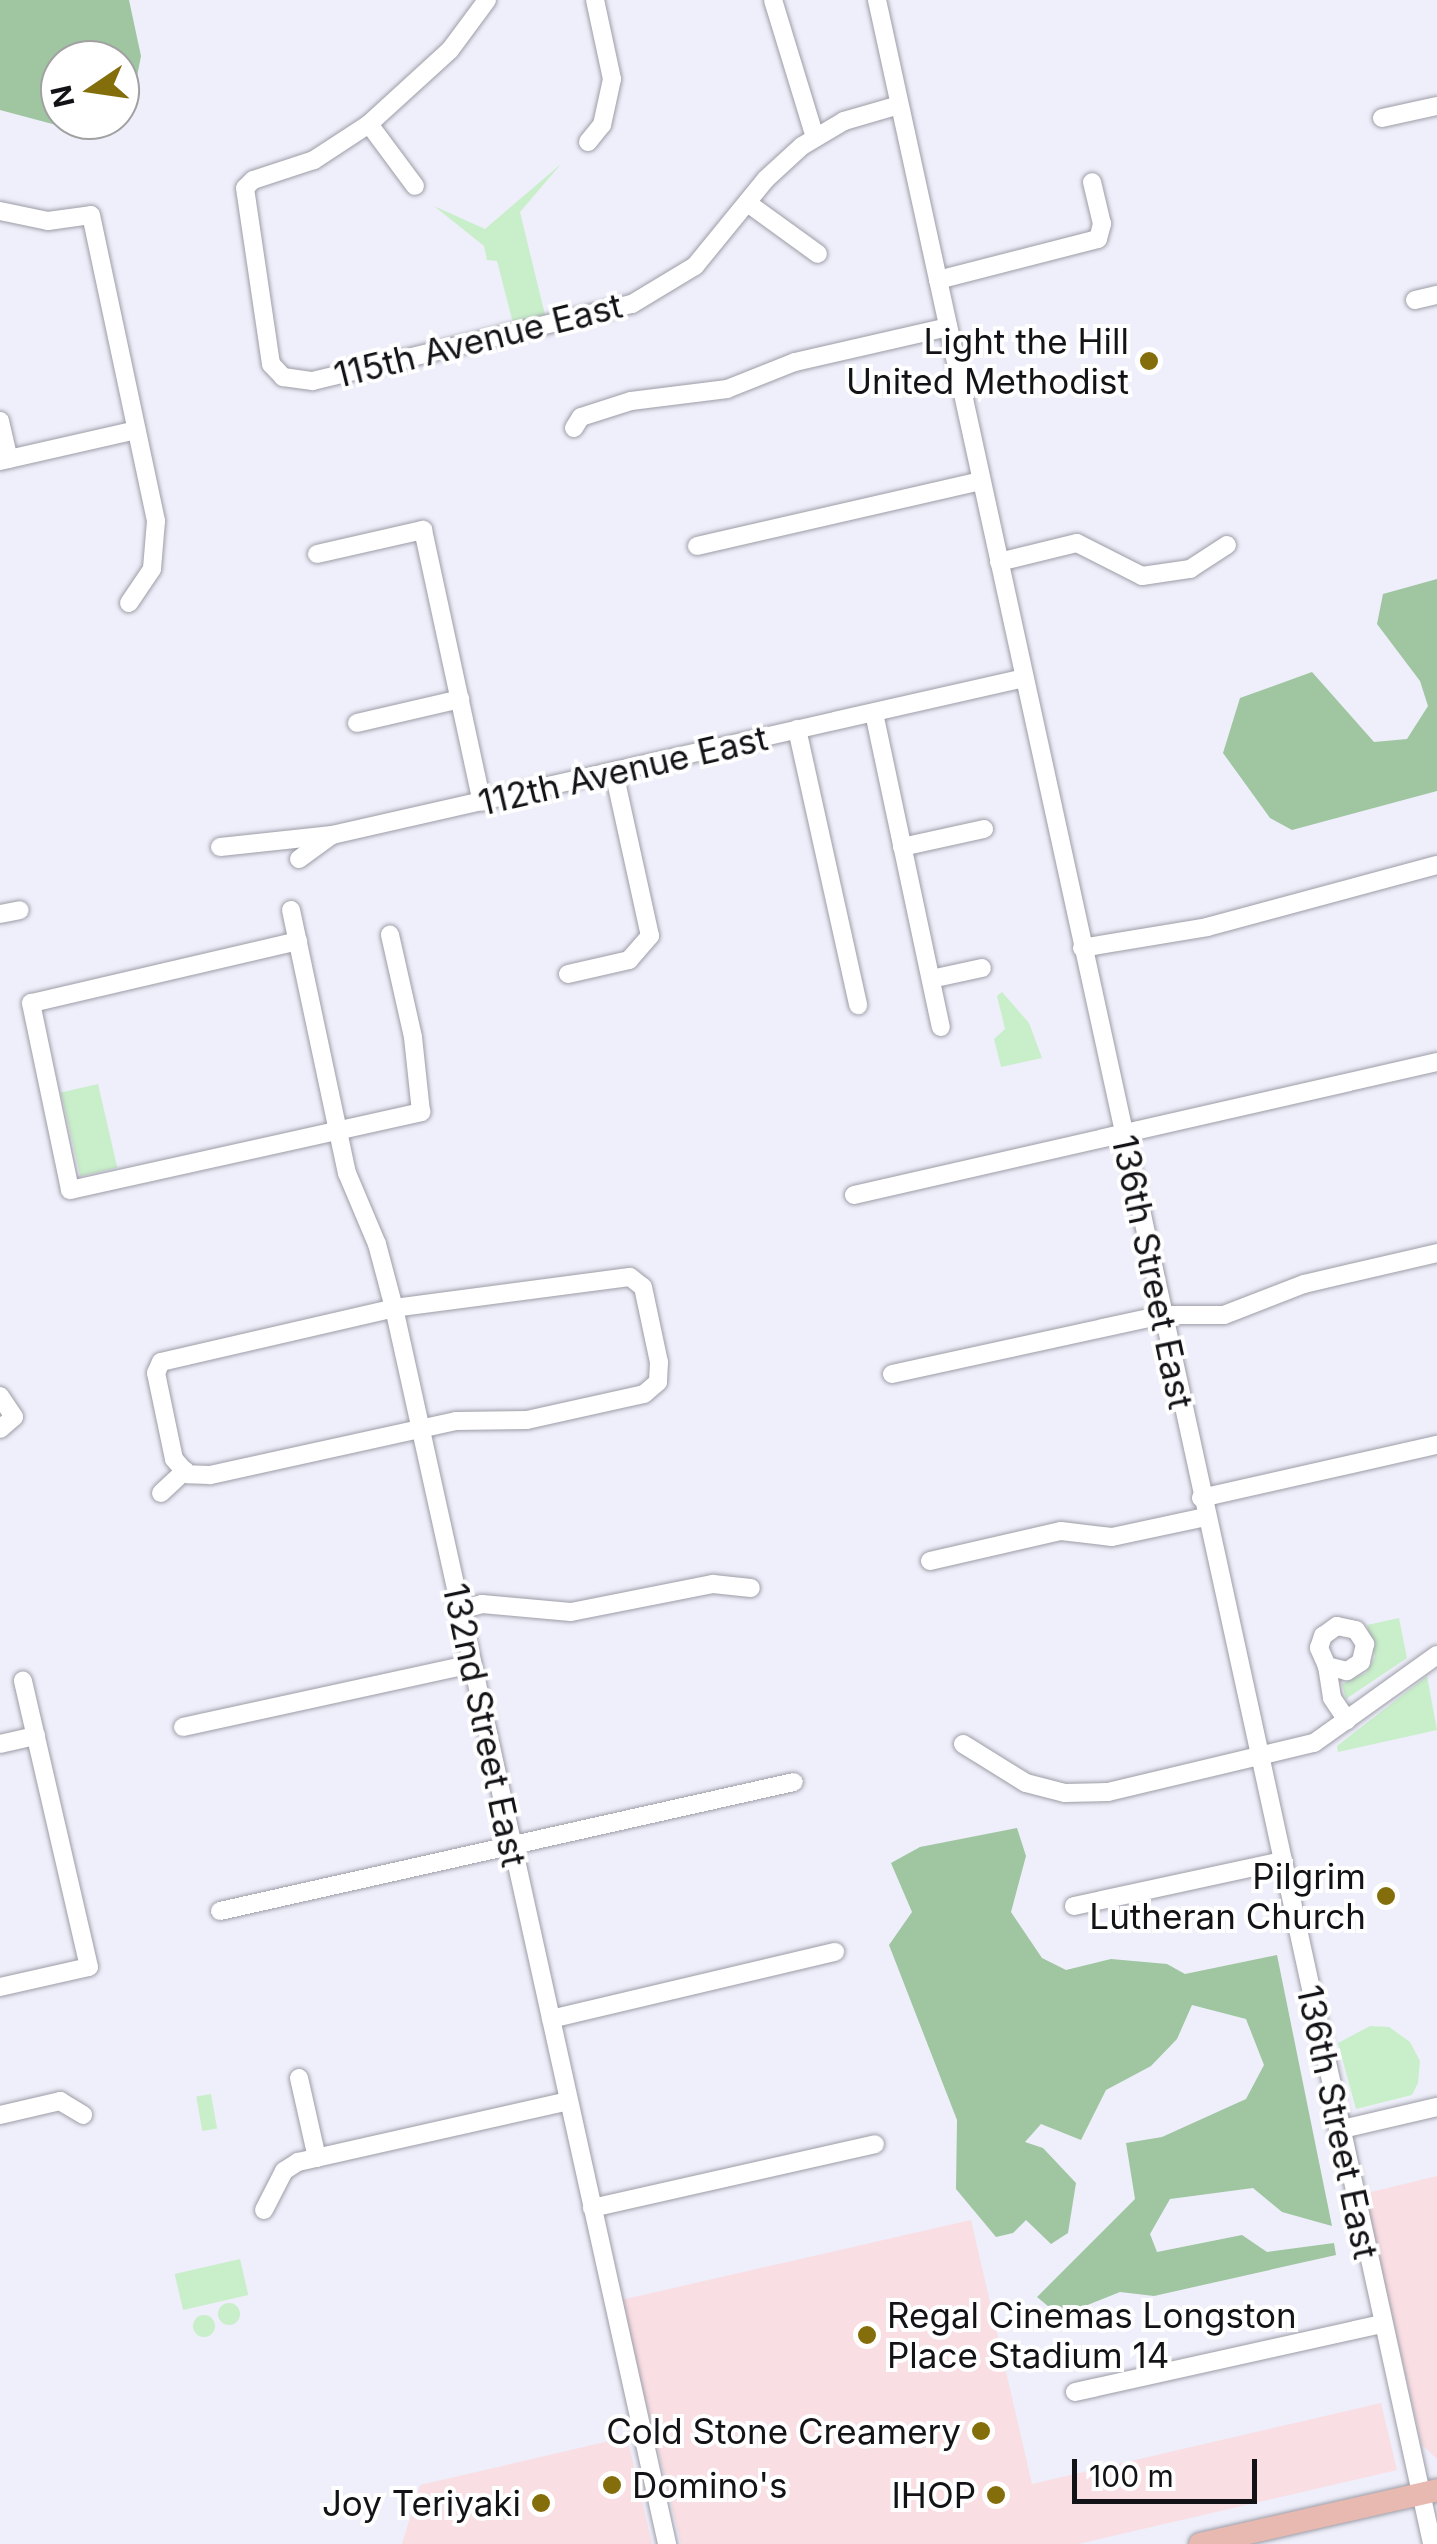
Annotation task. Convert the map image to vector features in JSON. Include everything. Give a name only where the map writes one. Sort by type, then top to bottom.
[{"type":"main road","points":[[1200,2544],[1428,2492]]},
{"type":"street","points":[[415,186],[402,161],[369,124],[450,50],[488,0]]},
{"type":"street","points":[[588,142],[602,125],[612,79],[595,0]]},
{"type":"street","points":[[773,0],[814,137]]},
{"type":"street","name":"136th Street East","points":[[877,0],[1283,1861],[1338,2130],[1381,2324],[1428,2492],[1432,2544]]},
{"type":"street","name":"115th Avenue East","points":[[369,124],[314,160],[248,183],[252,270],[271,364],[283,377],[313,381],[632,304],[695,266],[775,169],[814,137],[899,105]]},
{"type":"street","points":[[1382,118],[1437,106]]},
{"type":"street","points":[[938,280],[1098,239],[1102,224],[1092,182]]},
{"type":"street","points":[[749,204],[818,254]]},
{"type":"street","points":[[0,211],[58,222],[91,215],[137,430],[156,547],[152,570],[129,603]]},
{"type":"street","points":[[1415,300],[1437,295]]},
{"type":"street","points":[[574,428],[581,417],[631,401],[727,390],[795,362],[948,327]]},
{"type":"street","points":[[0,421],[5,460],[137,430]]},
{"type":"street","points":[[697,546],[980,481]]},
{"type":"street","points":[[317,554],[423,530],[482,802]]},
{"type":"street","points":[[999,562],[1077,543],[1142,576],[1190,568],[1227,545]]},
{"type":"street","name":"112th Avenue East","points":[[220,847],[332,835],[1024,678]]},
{"type":"street","points":[[357,723],[460,699]]},
{"type":"street","points":[[874,712],[941,1027]]},
{"type":"street","points":[[797,730],[858,1005]]},
{"type":"street","points":[[568,974],[643,951],[650,936],[614,772]]},
{"type":"street","points":[[902,847],[984,829]]},
{"type":"street","points":[[299,859],[332,835]]},
{"type":"street","points":[[1082,948],[1223,923],[1437,865]]},
{"type":"street","points":[[0,914],[20,910]]},
{"type":"street","name":"132nd Street East","points":[[292,910],[338,1130],[394,1308],[667,2544]]},
{"type":"street","points":[[298,941],[31,1002],[70,1190],[420,1112],[413,1037],[390,935]]},
{"type":"street","points":[[930,979],[982,968]]},
{"type":"street","points":[[854,1195],[1437,1062]]},
{"type":"street","points":[[892,1374],[1163,1315],[1236,1312],[1304,1284],[1437,1253]]},
{"type":"street","points":[[630,1277],[643,1287],[658,1382],[644,1394],[550,1416],[420,1430],[210,1475],[185,1471],[174,1458],[158,1366],[394,1308],[630,1277]]},
{"type":"street","points":[[0,1396],[14,1417],[0,1429]]},
{"type":"street","points":[[930,1561],[1061,1531],[1112,1537],[1437,1444]]},
{"type":"street","points":[[162,1493],[185,1471]]},
{"type":"street","points":[[460,1610],[482,1604],[571,1612],[713,1584],[751,1588]]},
{"type":"street","points":[[963,1744],[1026,1783],[1065,1794],[1108,1792],[1314,1743],[1437,1654]]},
{"type":"street","points":[[183,1727],[472,1664]]},
{"type":"street","points":[[1327,1666],[1332,1698],[1348,1720]]},
{"type":"street","points":[[0,1986],[89,1966],[24,1681]]},
{"type":"street","points":[[0,1744],[36,1736]]},
{"type":"street","points":[[220,1910],[794,1782]]},
{"type":"street","points":[[1074,1906],[1283,1861]]},
{"type":"street","points":[[551,2018],[834,1952]]},
{"type":"street","points":[[299,2078],[317,2158]]},
{"type":"street","points":[[264,2210],[280,2177],[294,2164],[568,2101]]},
{"type":"street","points":[[0,2115],[60,2102],[83,2116]]},
{"type":"street","points":[[1338,2130],[1437,2106]]},
{"type":"street","points":[[592,2208],[875,2144]]},
{"type":"street","points":[[1075,2392],[1381,2324]]},
{"type":"shaded area","points":[[1437,2176],[1437,2459],[1422,2445],[1363,2194]]},
{"type":"shaded area","points":[[971,2220],[1032,2484],[1381,2403],[1397,2470],[1078,2544],[681,2544],[621,2300]]},
{"type":"shaded area","points":[[627,2437],[652,2544],[402,2544],[420,2485]]},
{"type":"green space","points":[[0,0],[129,0],[138,40],[40,40],[40,121],[0,110]]},
{"type":"green space","points":[[561,164],[520,212],[545,315],[513,323],[497,261],[487,260],[484,246],[434,206],[485,229]]},
{"type":"green space","points":[[1437,579],[1437,791],[1292,830],[1270,818],[1223,753],[1240,698],[1312,672],[1374,742],[1407,739],[1428,706],[1420,681],[1377,624],[1383,594]]},
{"type":"green space","points":[[1002,992],[1029,1023],[1042,1058],[1001,1067],[994,1039],[1005,1029],[997,996]]},
{"type":"green space","points":[[98,1084],[117,1168],[80,1176],[61,1093]]},
{"type":"green space","points":[[1399,1618],[1407,1658],[1346,1699],[1342,1684],[1366,1673],[1375,1657],[1367,1625]]},
{"type":"green space","points":[[1427,1676],[1437,1730],[1338,1752],[1337,1746]]},
{"type":"green space","points":[[1017,1828],[1026,1856],[1011,1912],[1042,1958],[1066,1970],[1111,1959],[1167,1964],[1185,1974],[1277,1955],[1332,2226],[1282,2212],[1253,2188],[1170,2199],[1150,2234],[1157,2252],[1242,2235],[1267,2252],[1334,2243],[1336,2255],[1154,2296],[1120,2292],[1060,2316],[1037,2297],[1135,2199],[1126,2143],[1162,2137],[1246,2099],[1264,2065],[1246,2019],[1192,2005],[1177,2039],[1151,2066],[1106,2090],[1081,2140],[1041,2124],[1025,2142],[1043,2148],[1076,2183],[1068,2233],[1051,2244],[1026,2220],[1013,2233],[996,2237],[956,2189],[957,2120],[889,1945],[912,1912],[891,1863],[920,1847]]},
{"type":"green space","points":[[1370,2026],[1389,2027],[1410,2042],[1420,2061],[1418,2083],[1412,2095],[1356,2109],[1338,2043]]},
{"type":"green space","points":[[211,2094],[217,2128],[202,2131],[196,2097]]},
{"type":"green space","points":[[240,2259],[248,2295],[183,2310],[175,2274]]},
{"type":"green space","points":[[229,2303],[237,2306],[237,2322],[229,2325],[221,2322],[218,2314],[221,2306]]},
{"type":"green space","points":[[204,2315],[212,2318],[212,2334],[204,2337],[196,2334],[193,2326],[196,2318]]},
{"type":"place","name":"Light the Hill United Methodist","points":[[1149,361]]},
{"type":"place","name":"Pilgrim Lutheran Church","points":[[1386,1896]]},
{"type":"place","name":"Regal Cinemas Longston Place Stadium 14","points":[[867,2335]]},
{"type":"place","name":"Cold Stone Creamery","points":[[981,2431]]},
{"type":"place","name":"Domino's","points":[[612,2485]]},
{"type":"place","name":"IHOP","points":[[996,2495]]},
{"type":"place","name":"Joy Teriyaki","points":[[541,2503]]}]
